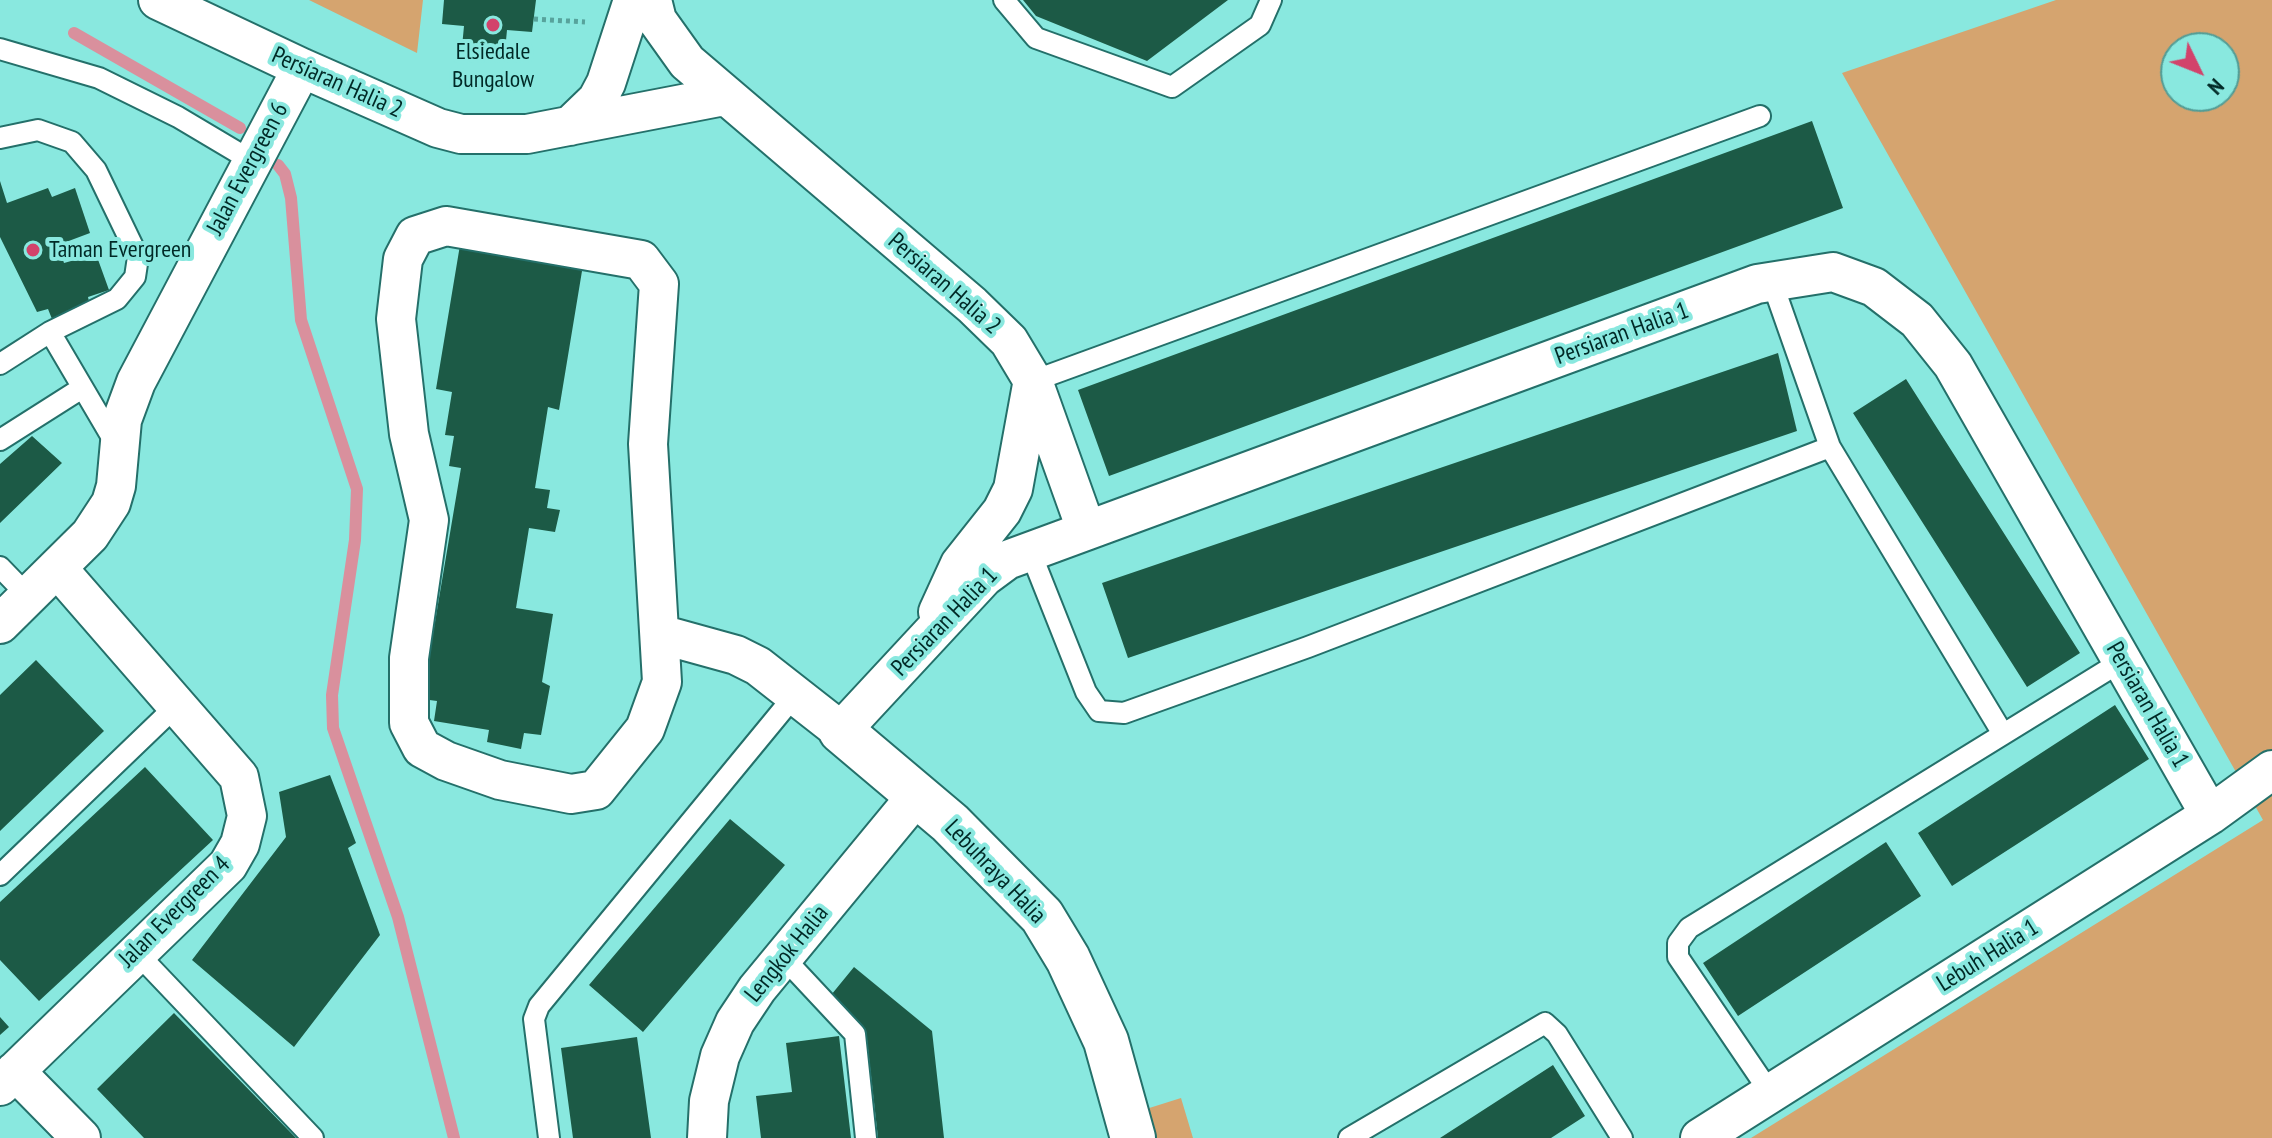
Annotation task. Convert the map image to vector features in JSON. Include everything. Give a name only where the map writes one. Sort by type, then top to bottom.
[{"type":"street","name":"Persiaran Halia 2","points":[[158,0],[302,68],[438,128],[461,134],[507,136],[724,96]]},
{"type":"street","points":[[570,126],[597,100],[606,83],[633,0]]},
{"type":"street","name":"Persiaran Halia 2","points":[[652,0],[657,20],[672,43],[724,96],[991,322],[1022,360],[1033,381],[1086,529]]},
{"type":"street","name":"Jalan Evergreen 6","points":[[0,624],[58,569],[95,528],[111,503],[122,420],[136,382],[302,68]]},
{"type":"street","points":[[446,226],[641,260],[652,271],[659,284],[648,444],[660,634],[662,682],[645,729],[596,790],[571,794],[500,780],[422,748],[409,723],[409,658],[429,520],[409,434],[396,319],[403,259],[415,236],[446,226]]},
{"type":"street","name":"Persiaran Halia 1","points":[[841,731],[984,577],[1007,560],[1772,282],[1833,272],[1874,287],[1917,320],[1953,365],[2210,815]]},
{"type":"street","points":[[926,640],[960,564],[1002,511],[1013,489],[1033,381]]},
{"type":"street","name":"Jalan Evergreen 4","points":[[7,1078],[228,865],[240,844],[247,816],[239,777],[58,569]]},
{"type":"street","points":[[660,634],[736,655],[841,731]]},
{"type":"street","name":"Lebuhraya Halia","points":[[841,731],[918,794],[1005,875],[1042,916],[1068,959],[1106,1041],[1133,1138]]},
{"type":"street","name":"Lebuh Halia 1","points":[[1700,1138],[2210,815],[2272,770]]},
{"type":"street","name":"Lengkok Halia","points":[[707,1138],[709,1101],[720,1056],[735,1022],[783,957],[918,794]]},
{"type":"street","points":[[7,1078],[81,1138]]},
{"type":"lane","points":[[1004,0],[1036,38],[1172,87],[1260,25],[1271,0]]},
{"type":"lane","points":[[0,49],[99,78],[252,161]]},
{"type":"lane","points":[[1033,381],[1760,116]]},
{"type":"lane","points":[[0,138],[38,130],[72,142],[96,170],[138,257],[135,277],[117,299],[50,332],[0,364]]},
{"type":"lane","points":[[1772,282],[1830,447],[2003,734]]},
{"type":"lane","points":[[50,332],[120,451]]},
{"type":"lane","points":[[0,440],[82,388]]},
{"type":"lane","points":[[1030,551],[1086,692],[1099,711],[1124,713],[1308,647],[1830,447]]},
{"type":"lane","points":[[0,567],[29,597]]},
{"type":"lane","points":[[1771,1094],[1678,957],[1678,943],[1689,928],[2122,661]]},
{"type":"lane","points":[[549,1138],[534,1019],[539,1006],[795,695]]},
{"type":"lane","points":[[0,875],[177,705]]},
{"type":"lane","points":[[136,952],[313,1138]]},
{"type":"lane","points":[[783,957],[855,1034],[866,1138]]},
{"type":"lane","points":[[1349,1138],[1545,1023],[1557,1034],[1622,1138]]},
{"type":"path","points":[[534,19],[584,22]]},
{"type":"shaded area","points":[[309,0],[423,0],[417,53]]},
{"type":"shaded area","points":[[2056,0],[2272,0],[2272,1138],[1751,1138],[2263,820],[1842,73]]},
{"type":"shaded area","points":[[1181,1098],[1193,1138],[1151,1138],[1143,1110]]},
{"type":"building","name":"Elsiedale Bungalow","points":[[444,0],[536,0],[532,32],[507,30],[505,51],[462,47],[464,26],[442,24]]},
{"type":"building","points":[[1023,0],[1228,0],[1147,61],[1036,16]]},
{"type":"building","points":[[1812,121],[1843,208],[1109,476],[1078,390]]},
{"type":"building","name":"Taman Evergreen","points":[[0,181],[7,203],[48,188],[52,197],[75,188],[90,233],[58,245],[64,263],[96,254],[109,290],[88,297],[90,306],[52,319],[48,309],[37,312],[0,237]]},
{"type":"building","points":[[460,245],[583,265],[559,410],[548,407],[535,488],[550,490],[547,508],[560,510],[555,532],[529,528],[516,608],[553,614],[542,682],[550,686],[541,735],[524,733],[521,749],[487,742],[489,730],[434,721],[437,701],[422,699],[461,468],[449,466],[454,436],[445,435],[452,392],[436,389]]},
{"type":"building","points":[[1778,353],[1797,431],[1128,658],[1102,583]]},
{"type":"building","points":[[1906,379],[2080,653],[2027,687],[1853,413]]},
{"type":"building","points":[[32,436],[62,463],[0,523],[0,464]]},
{"type":"building","points":[[36,660],[104,731],[0,831],[0,695]]},
{"type":"building","points":[[2115,705],[2149,759],[1952,886],[1918,833]]},
{"type":"building","points":[[145,767],[213,840],[39,1001],[0,960],[0,902]]},
{"type":"building","points":[[330,775],[356,843],[348,848],[380,935],[294,1047],[192,960],[286,837],[279,792]]},
{"type":"building","points":[[730,819],[785,865],[643,1032],[589,985]]},
{"type":"building","points":[[1886,842],[1921,896],[1738,1016],[1703,963]]},
{"type":"building","points":[[854,967],[932,1031],[944,1138],[878,1138],[866,1031],[827,1000]]},
{"type":"building","points":[[174,1013],[296,1138],[144,1138],[97,1089]]},
{"type":"building","points":[[0,1017],[9,1027],[0,1035]]},
{"type":"building","points":[[839,1036],[851,1138],[761,1138],[756,1096],[792,1092],[786,1043]]},
{"type":"building","points":[[637,1037],[651,1138],[573,1138],[561,1048]]},
{"type":"building","points":[[1553,1065],[1585,1116],[1551,1138],[1440,1138]]},
{"type":"waterway","points":[[74,33],[240,128]]},
{"type":"waterway","points":[[278,165],[285,174],[291,198],[301,320],[357,489],[355,540],[332,695],[333,728],[398,917],[454,1138]]},
{"type":"place","name":"Elsiedale Bungalow","points":[[493,25]]},
{"type":"place","name":"Taman Evergreen","points":[[33,250]]}]
